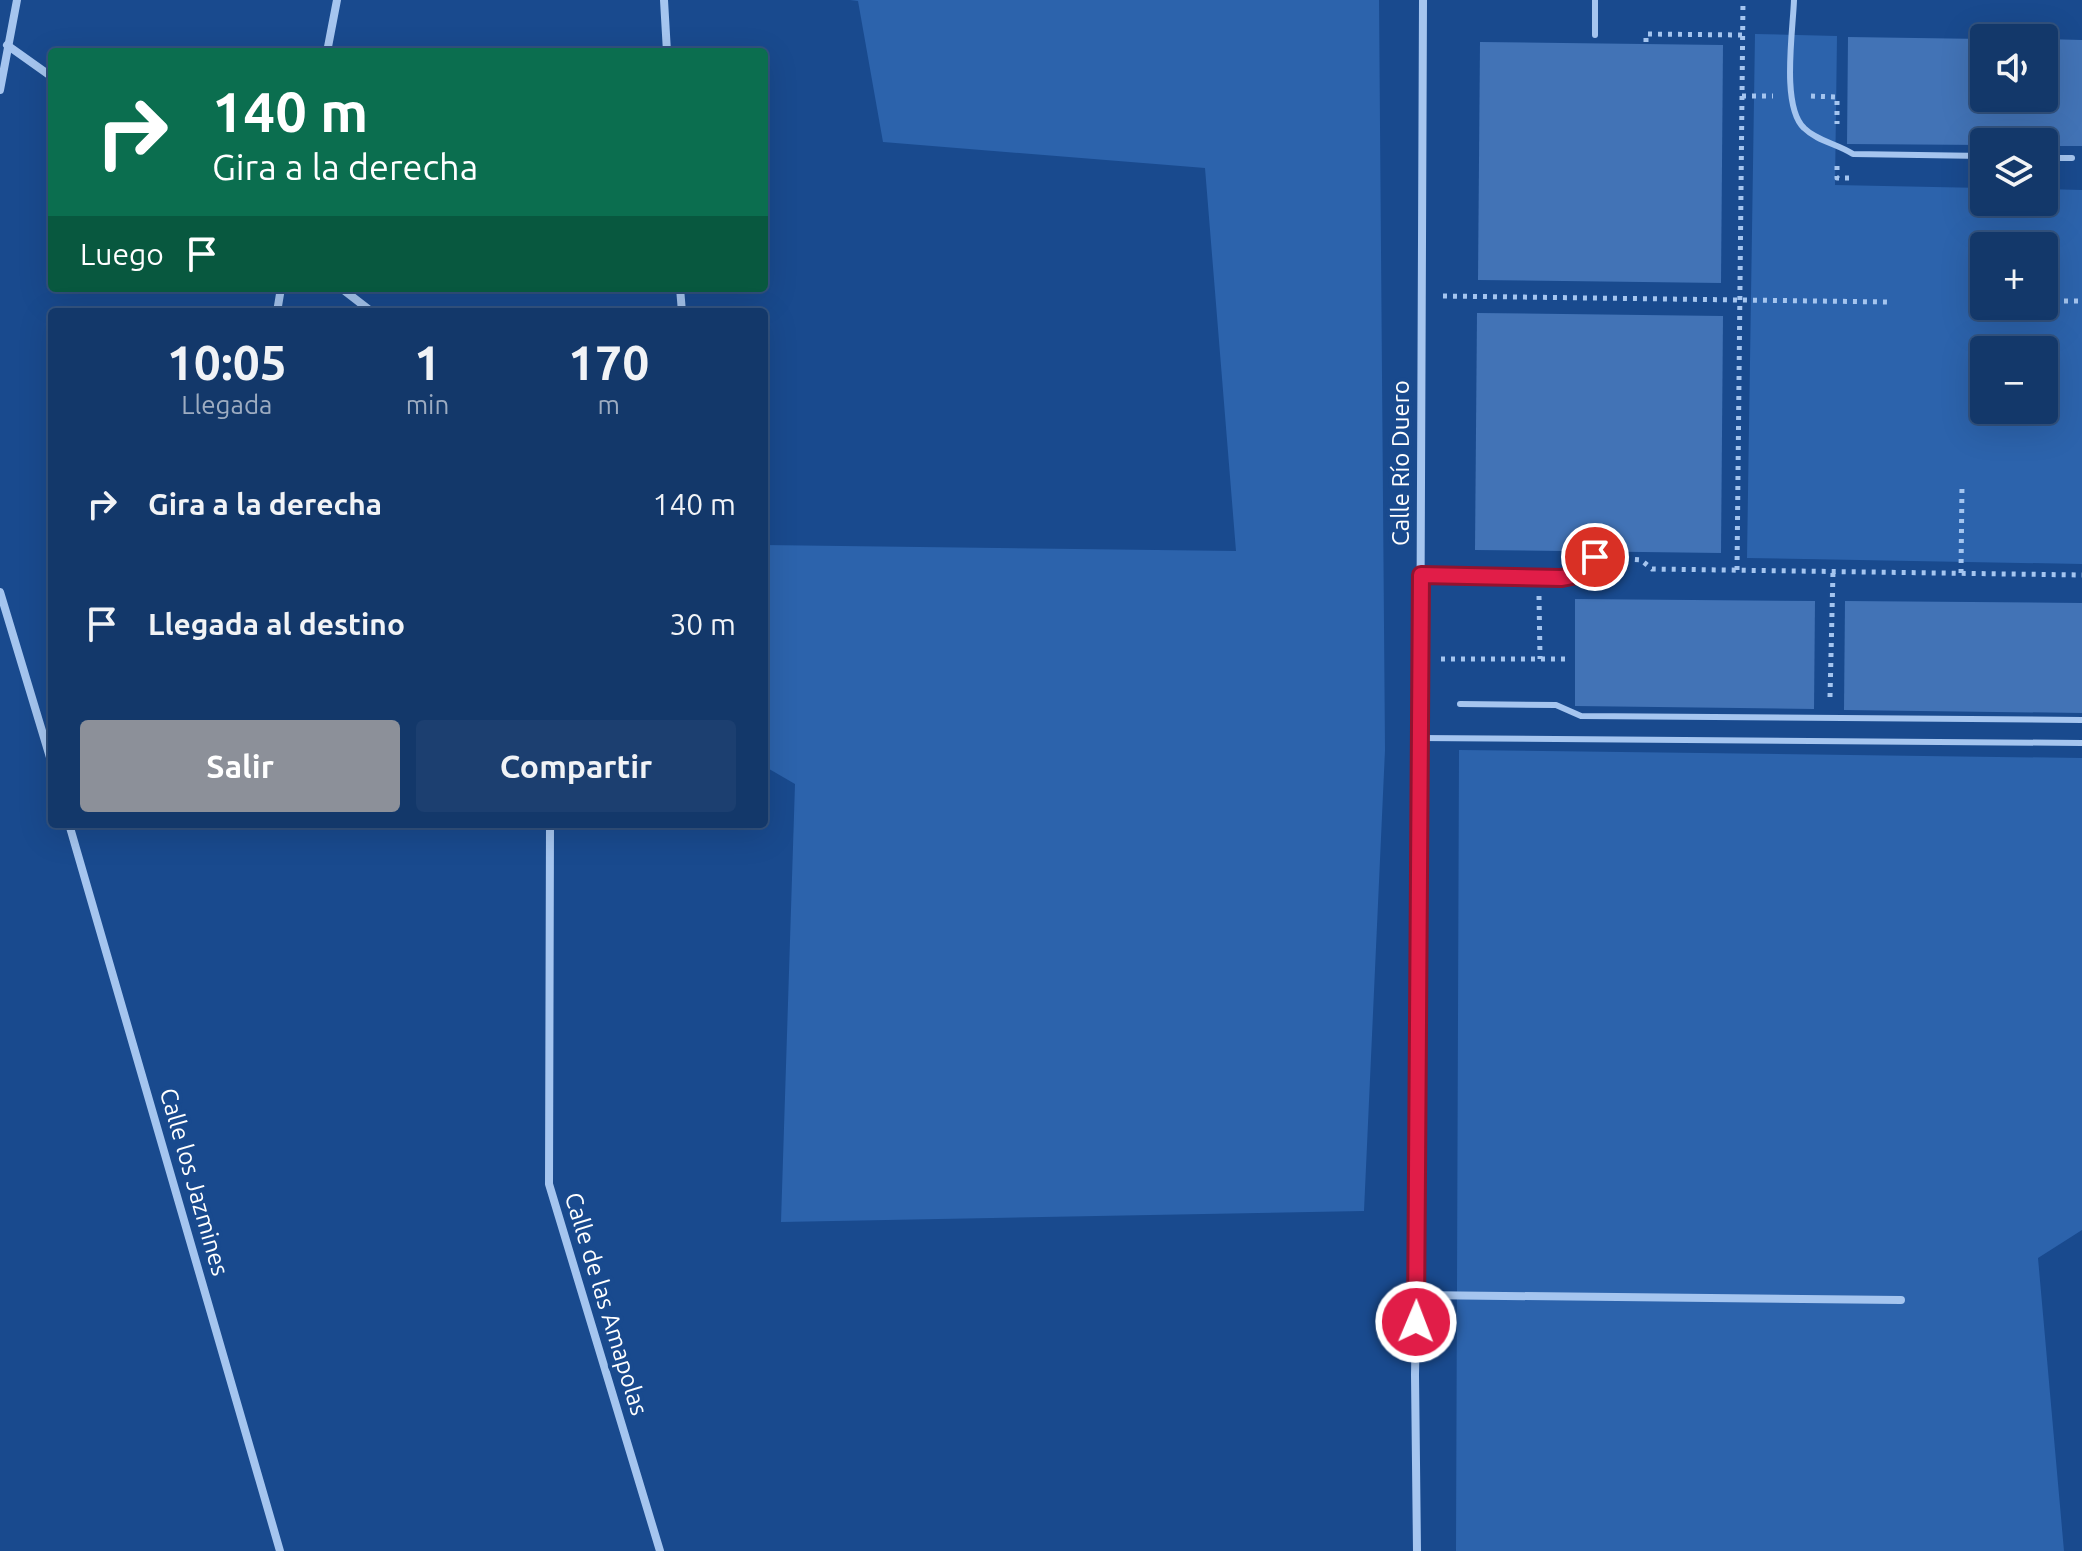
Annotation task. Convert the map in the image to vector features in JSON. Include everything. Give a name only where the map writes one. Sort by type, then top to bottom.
[{"type":"street","points":[[0,90],[17,0]]},
{"type":"street","points":[[328,48],[337,0]]},
{"type":"street","points":[[664,0],[667,48]]},
{"type":"street","name":"Calle Río Duero","points":[[1417,1551],[1415,1375],[1423,0]]},
{"type":"street","points":[[7,45],[48,74]]},
{"type":"street","points":[[346,292],[367,308]]},
{"type":"street","points":[[0,592],[48,751]]},
{"type":"street","name":"Calle los Jazmines","points":[[70,828],[280,1551]]},
{"type":"street","name":"Calle de las Amapolas","points":[[550,828],[549,1184],[660,1551]]},
{"type":"street","points":[[1417,1295],[1901,1300]]},
{"type":"lane","points":[[1595,0],[1595,35]]},
{"type":"lane","points":[[1794,0],[1791,96],[1794,114],[1802,127],[1853,154],[1970,156]]},
{"type":"lane","points":[[2058,158],[2072,158]]},
{"type":"lane","points":[[1421,575],[1577,576],[1594,563],[1595,557]]},
{"type":"lane","points":[[1460,704],[1556,705],[1581,716],[2082,720]]},
{"type":"lane","points":[[1420,738],[2082,743]]},
{"type":"path","points":[[1737,570],[1743,0]]},
{"type":"path","points":[[1646,42],[1646,34],[1742,35]]},
{"type":"path","points":[[1422,296],[1890,302]]},
{"type":"path","points":[[2058,301],[2082,301]]},
{"type":"path","points":[[1961,573],[1962,484]]},
{"type":"path","points":[[1595,557],[1641,560],[1652,569],[2082,575]]},
{"type":"path","points":[[1830,718],[1833,571]]},
{"type":"path","points":[[1539,578],[1540,659]]},
{"type":"path","points":[[1420,659],[1568,659]]},
{"type":"shaded area","points":[[850,0],[1379,0],[1385,750],[1364,1211],[781,1222],[795,784],[768,768],[768,545],[1236,551],[1205,168],[883,142],[858,1]]},
{"type":"shaded area","points":[[1755,34],[1837,36],[1835,185],[1970,188],[1970,216],[2058,216],[2058,189],[2082,190],[2082,564],[1747,558]]},
{"type":"shaded area","points":[[1459,750],[2082,758],[2082,1230],[2038,1258],[2064,1551],[1456,1551]]},
{"type":"building","points":[[1848,37],[1970,39],[1970,112],[2058,112],[2058,39],[2082,40],[2082,146],[2058,146],[2058,128],[1970,128],[1970,145],[1847,144]]},
{"type":"building","points":[[1480,42],[1723,45],[1721,283],[1478,280]]},
{"type":"building","points":[[1477,313],[1723,316],[1721,553],[1475,550]]},
{"type":"building","points":[[1575,599],[1815,601],[1814,709],[1575,706]]},
{"type":"building","points":[[1845,601],[2082,603],[2082,713],[1844,710]]},
{"type":"route","points":[[1416,1322],[1421,575],[1561,578],[1577,576],[1588,570],[1595,557]]}]
